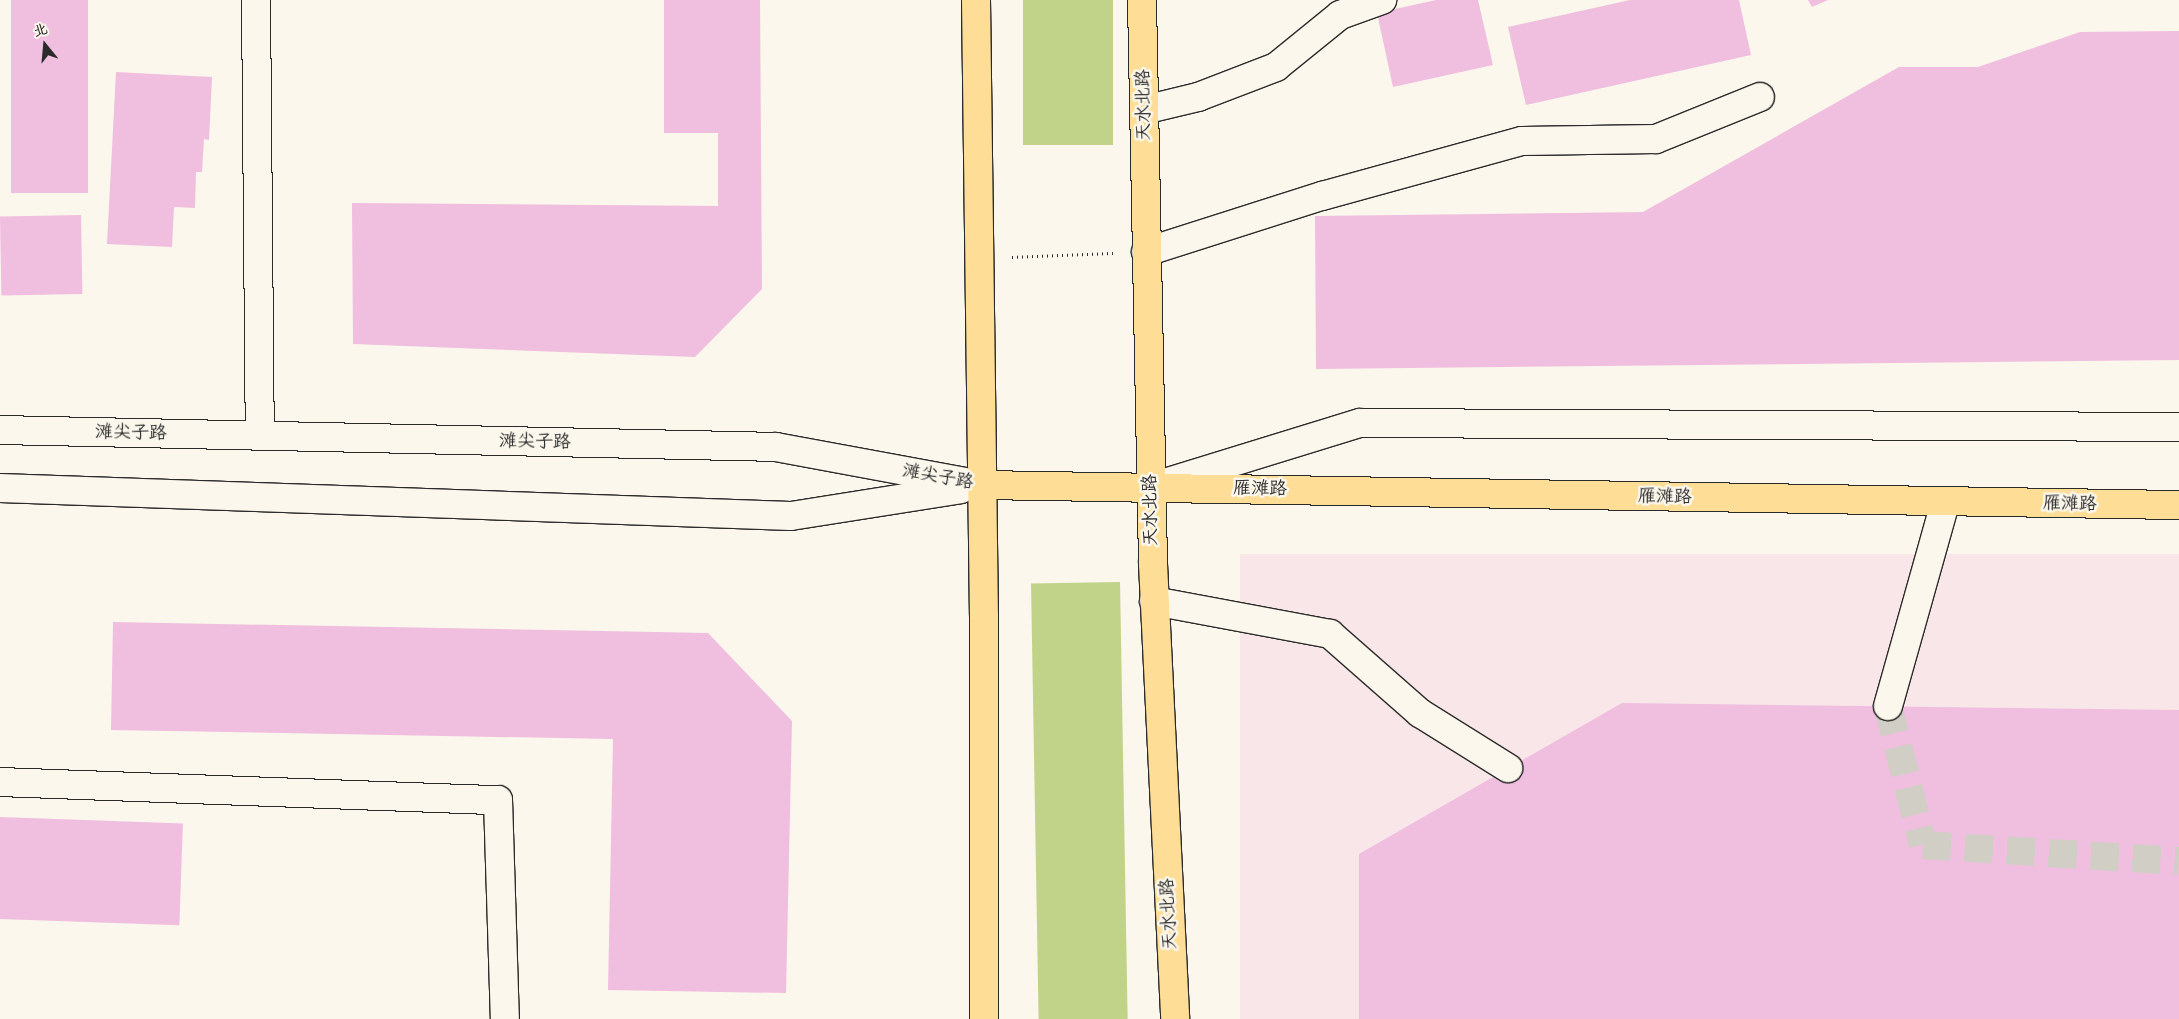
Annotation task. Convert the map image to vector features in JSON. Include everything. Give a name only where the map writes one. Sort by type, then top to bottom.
[{"type":"main road","points":[[976,0],[982,485],[984,1019]]},
{"type":"main road","name":"天水北路","points":[[1142,0],[1150,487],[1175,1019]]},
{"type":"main road","name":"雁滩路","points":[[982,485],[1945,503],[2179,505]]},
{"type":"street","points":[[256,0],[260,436]]},
{"type":"street","points":[[1144,110],[1198,97],[1276,67],[1340,15],[1382,0]]},
{"type":"street","points":[[1146,252],[1322,196],[1522,141],[1656,139],[1760,97]]},
{"type":"street","points":[[1150,487],[1360,423],[2179,427]]},
{"type":"street","name":"滩尖子路","points":[[0,430],[776,448],[982,485]]},
{"type":"street","name":"滩尖子路","points":[[0,488],[790,516],[982,485]]},
{"type":"street","points":[[1888,706],[1945,503]]},
{"type":"street","points":[[1154,601],[1330,634],[1420,714],[1508,768]]},
{"type":"street","points":[[0,782],[498,800],[505,1019]]},
{"type":"path","points":[[979,258],[1146,252]]},
{"type":"shaded area","points":[[1240,554],[2179,554],[2179,1019],[1240,1019]]},
{"type":"green space","points":[[1023,0],[1113,0],[1113,145],[1023,145]]},
{"type":"green space","points":[[1120,582],[1128,1019],[1039,1019],[1031,584]]},
{"type":"building","points":[[11,0],[88,0],[88,193],[11,193]]},
{"type":"building","points":[[664,0],[760,0],[762,289],[695,357],[353,344],[352,203],[718,206],[718,133],[664,133]]},
{"type":"building","points":[[1436,0],[1478,0],[1493,65],[1393,87],[1377,13]]},
{"type":"building","points":[[1630,0],[1739,0],[1751,55],[1526,105],[1508,27]]},
{"type":"building","points":[[1808,0],[1828,0],[1812,7]]},
{"type":"building","points":[[2179,31],[2179,360],[1316,369],[1315,216],[1643,212],[1899,67],[1978,67],[2080,32]]},
{"type":"building","points":[[116,72],[212,77],[209,140],[204,139],[202,172],[196,172],[195,208],[174,207],[172,247],[107,244]]},
{"type":"building","points":[[81,215],[82,294],[1,295],[0,216]]},
{"type":"building","points":[[113,622],[708,633],[792,721],[786,993],[608,990],[613,739],[111,730]]},
{"type":"building","points":[[1622,703],[2179,710],[2179,1019],[1359,1019],[1359,854]]},
{"type":"building","points":[[0,817],[183,823],[179,925],[0,919]]},
{"type":"tunnel","points":[[1888,706],[1923,845],[2179,861]]}]
